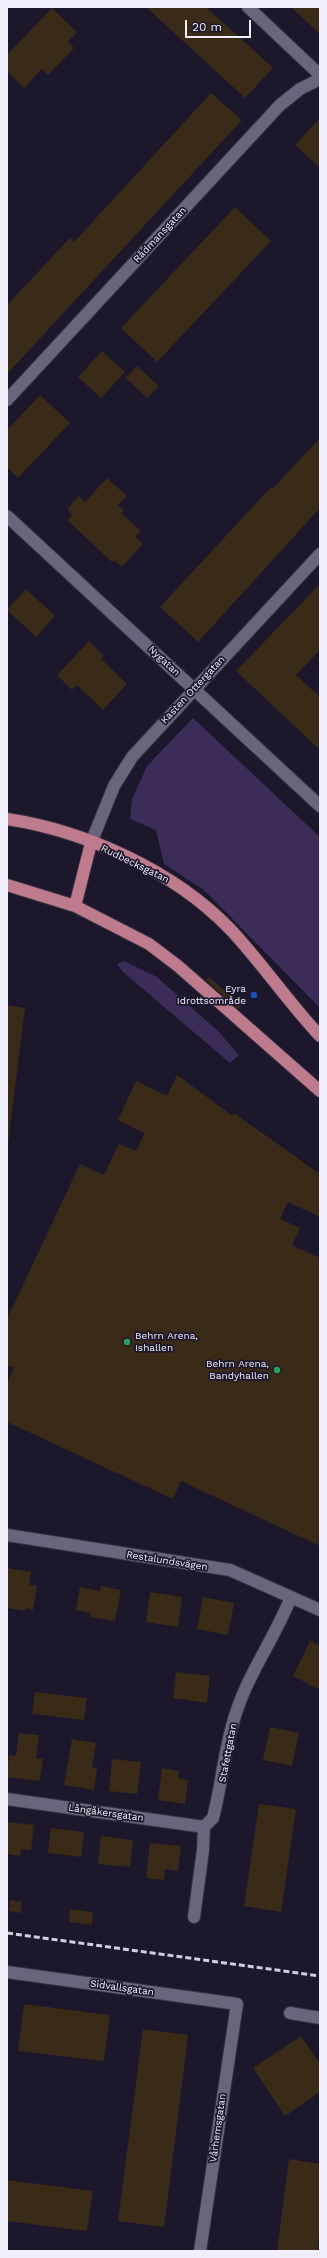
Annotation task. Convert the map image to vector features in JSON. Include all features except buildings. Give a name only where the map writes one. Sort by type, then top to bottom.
[{"type":"main road","name":"Rudbecksgatan","points":[[7,819],[34,823],[91,843],[164,876],[205,906],[230,929],[320,1036]]},
{"type":"main road","points":[[75,906],[91,843]]},
{"type":"main road","points":[[7,885],[75,906],[149,944],[178,966],[320,1091]]},
{"type":"street","points":[[248,7],[320,75]]},
{"type":"street","name":"Rådmansgatan","points":[[7,400],[280,105],[300,89],[320,79]]},
{"type":"street","name":"Nygatan","points":[[7,516],[320,806]]},
{"type":"street","name":"Kasten Ottergatan","points":[[91,843],[114,786],[132,757],[320,554]]},
{"type":"street","name":"Restalundsvägen","points":[[7,1535],[230,1570],[320,1610]]},
{"type":"street","name":"Stafettgatan","points":[[194,1917],[204,1827],[213,1818],[237,1709],[261,1655],[281,1622],[291,1596]]},
{"type":"street","name":"Långåkersgatan","points":[[7,1799],[204,1827]]},
{"type":"street","name":"Sidvallsgatan","points":[[7,1972],[237,2004]]},
{"type":"street","name":"Vårhemsgatan","points":[[200,2251],[237,2004]]},
{"type":"street","points":[[290,2013],[320,2018]]},
{"type":"shaded area","points":[[193,718],[320,837],[320,1008],[204,890],[164,864],[156,830],[130,819],[132,799],[147,766]]},
{"type":"shaded area","points":[[124,961],[157,977],[219,1032],[239,1055],[230,1063],[123,972],[117,964]]},
{"type":"railway","points":[[7,1933],[320,1976]]},
{"type":"place","name":"Eyra Idrottsområde","points":[[254,995]]},
{"type":"place","name":"Behrn Arena, Ishallen","points":[[127,1342]]},
{"type":"place","name":"Behrn Arena, Bandyhallen","points":[[277,1370]]}]
